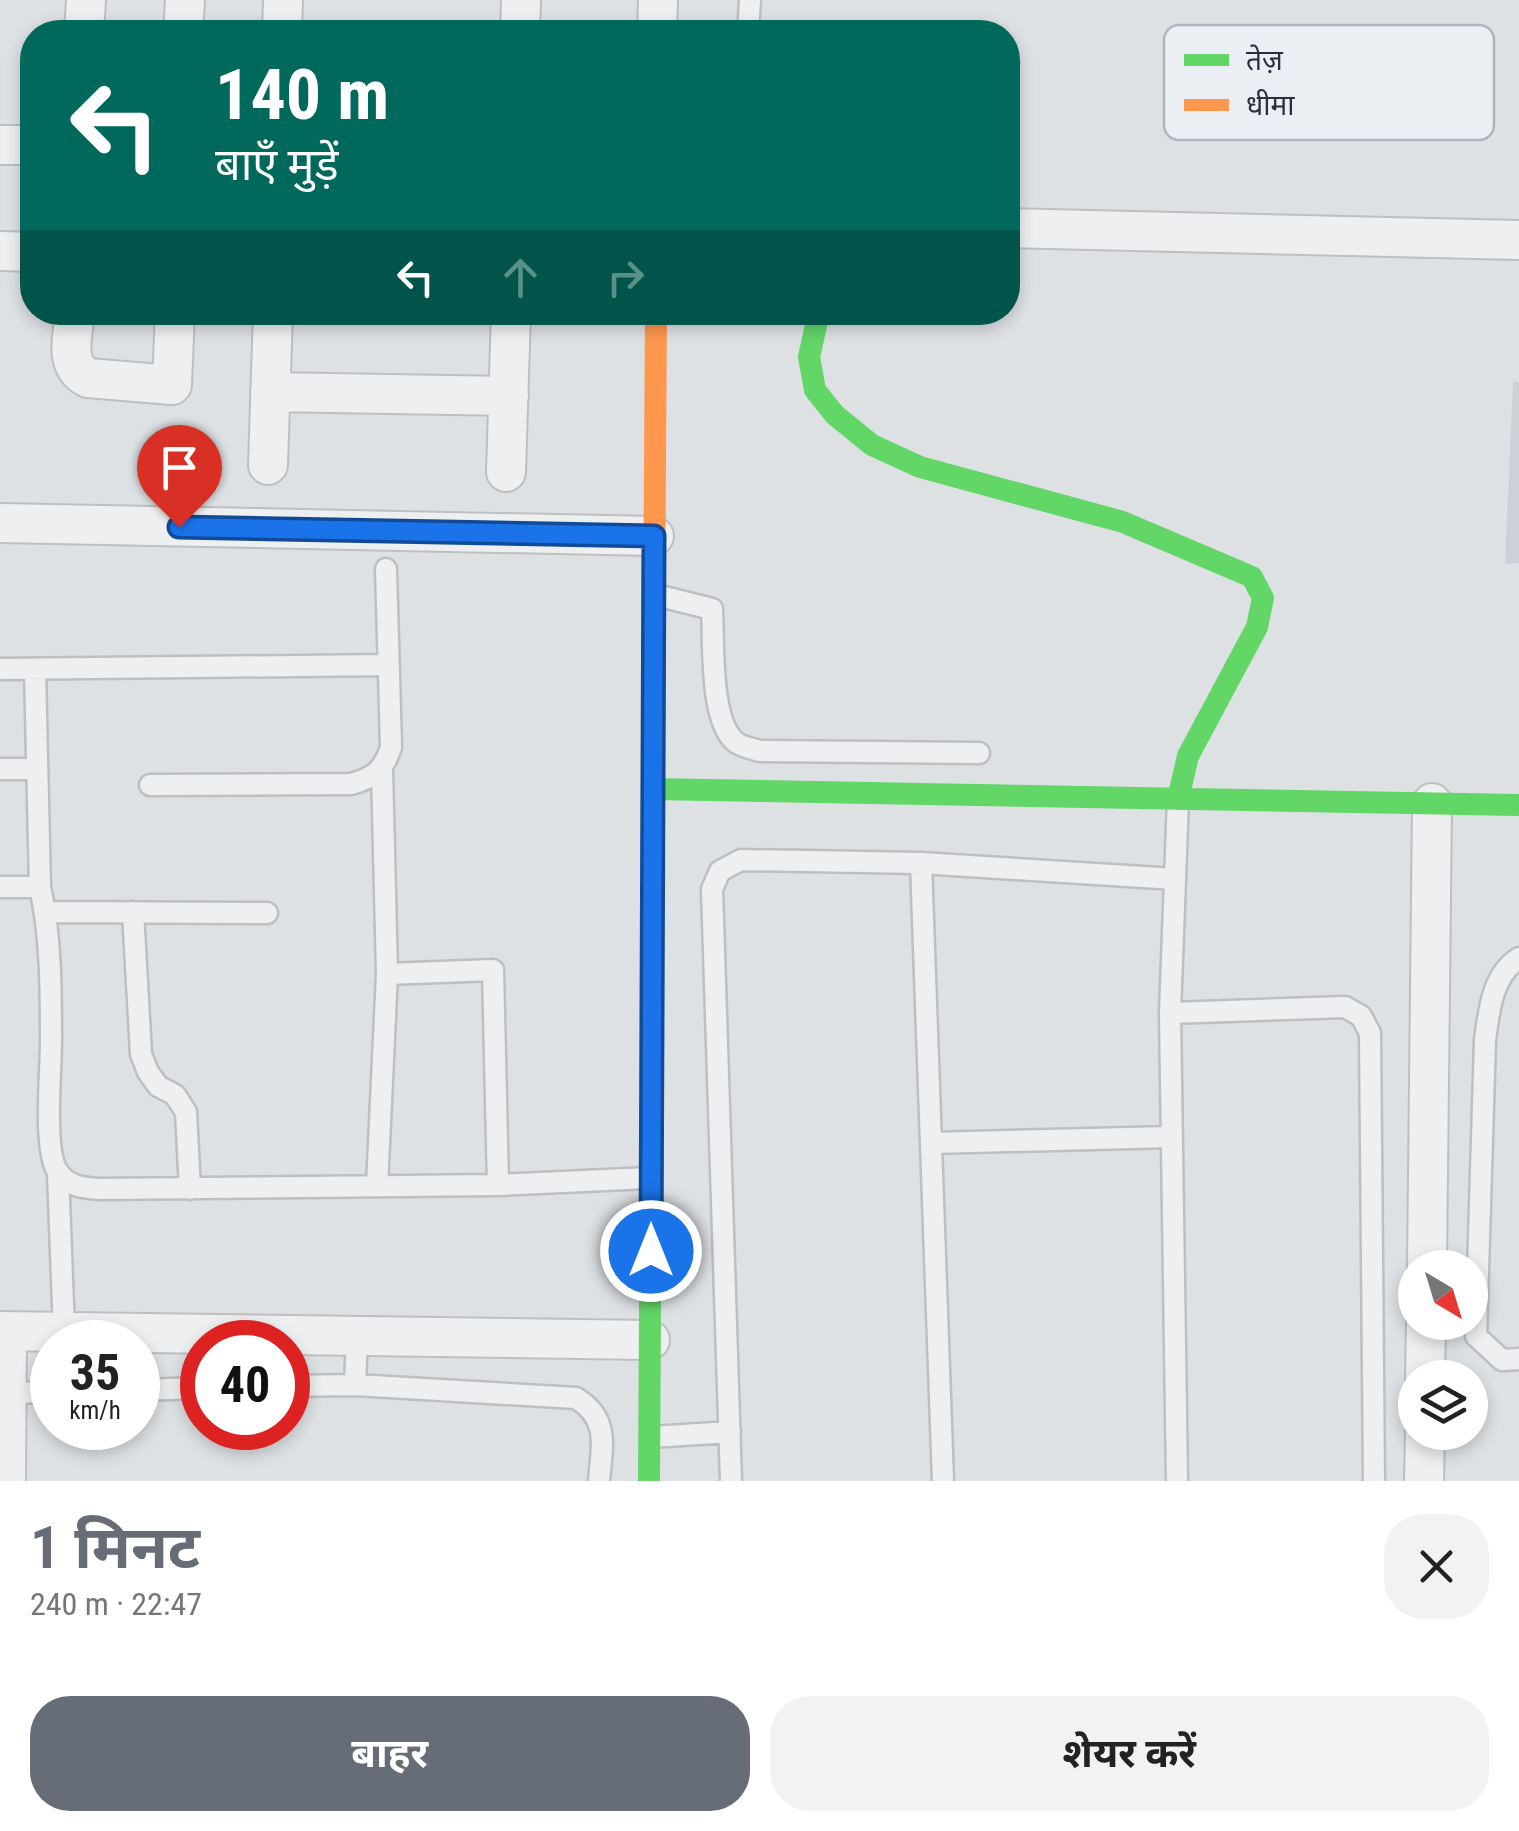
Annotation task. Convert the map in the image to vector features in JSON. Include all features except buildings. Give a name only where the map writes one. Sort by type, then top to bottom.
[{"type":"street","points":[[1020,228],[1519,240]]},
{"type":"street","points":[[75,325],[72,358],[78,373],[88,378],[172,384],[174,325]]},
{"type":"street","points":[[268,466],[273,325]]},
{"type":"street","points":[[506,472],[511,325]]},
{"type":"street","points":[[649,1481],[656,325]]},
{"type":"street","points":[[816,325],[809,356],[815,390],[835,416],[872,445],[920,467],[1123,522],[1252,576],[1263,598],[1257,627],[1188,756],[1178,799]]},
{"type":"street","points":[[270,392],[509,396]]},
{"type":"street","points":[[0,523],[654,536]]},
{"type":"street","points":[[653,789],[1519,805]]},
{"type":"street","points":[[1426,1250],[1432,803]]},
{"type":"street","points":[[6,1481],[4,1332],[30,1332]]},
{"type":"street","points":[[160,1333],[650,1340]]},
{"type":"street","points":[[1424,1481],[1425,1450]]},
{"type":"lane","points":[[150,785],[351,784],[372,778],[382,769],[392,747],[386,569]]},
{"type":"lane","points":[[654,594],[712,609],[718,715],[738,743],[760,751],[979,753]]},
{"type":"lane","points":[[0,669],[389,665]]},
{"type":"lane","points":[[34,669],[40,887],[46,912],[51,1036],[50,1153],[58,1174],[64,1320]]},
{"type":"lane","points":[[0,769],[38,769]]},
{"type":"lane","points":[[377,1186],[388,974],[382,769]]},
{"type":"lane","points":[[1177,1481],[1170,1012],[1178,799]]},
{"type":"lane","points":[[732,1481],[712,889],[720,871],[741,860],[921,863],[1175,878]]},
{"type":"lane","points":[[921,863],[943,1481]]},
{"type":"lane","points":[[0,887],[40,887]]},
{"type":"lane","points":[[46,912],[267,913]]},
{"type":"lane","points":[[133,912],[142,1054],[158,1086],[175,1095],[186,1112],[190,1189]]},
{"type":"lane","points":[[1519,958],[1511,963],[1492,995],[1485,1040],[1476,1336],[1502,1360],[1519,1360]]},
{"type":"lane","points":[[388,974],[492,970],[498,1185]]},
{"type":"lane","points":[[1170,1012],[1345,1007],[1361,1016],[1370,1033],[1374,1481]]},
{"type":"lane","points":[[931,1142],[1171,1138]]},
{"type":"lane","points":[[58,1174],[77,1188],[190,1189],[498,1185],[651,1178]]},
{"type":"lane","points":[[355,1385],[357,1336]]},
{"type":"lane","points":[[310,1386],[576,1398],[588,1405],[601,1422],[599,1481]]},
{"type":"lane","points":[[7,1393],[30,1392]]},
{"type":"lane","points":[[650,1437],[730,1432]]},
{"type":"shaded area","points":[[1513,382],[1519,382],[1519,563],[1505,564]]},
{"type":"traffic: fast","points":[[816,325],[809,357],[815,390],[835,415],[872,445],[920,467],[1123,522],[1252,577],[1263,598],[1257,627],[1188,756],[1178,799]]},
{"type":"traffic: fast","points":[[649,1481],[654,620]]},
{"type":"traffic: fast","points":[[653,789],[1519,805]]},
{"type":"traffic: slow","points":[[654,620],[656,325]]},
{"type":"route","points":[[179,527],[654,536],[651,1251]]}]
